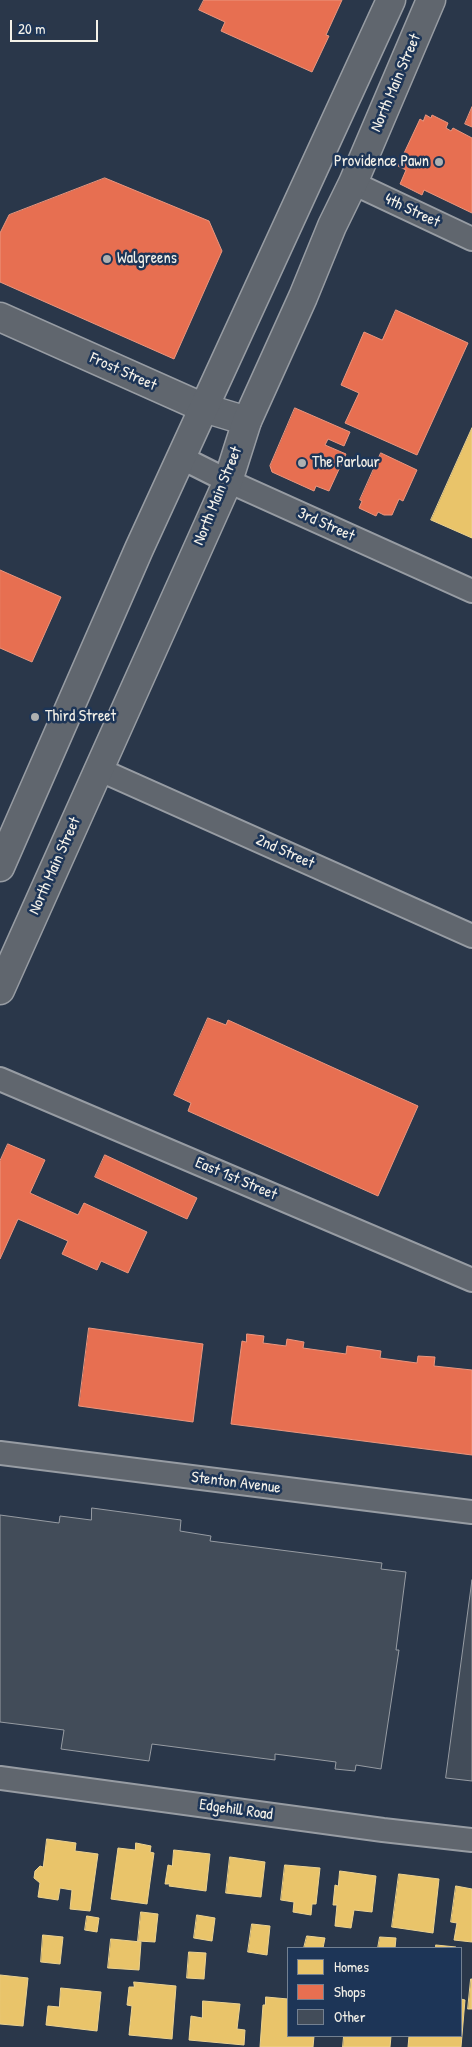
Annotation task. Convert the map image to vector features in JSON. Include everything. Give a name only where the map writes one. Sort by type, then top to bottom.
[{"type":"main road","points":[[0,867],[139,549],[391,0]]},
{"type":"main road","name":"North Main Street","points":[[0,990],[228,481],[247,422],[353,183],[431,0]]},
{"type":"main road","name":"Frost Street","points":[[0,317],[204,408],[247,422]]},
{"type":"street","name":"4th Street","points":[[353,183],[472,239]]},
{"type":"street","name":"3rd Street","points":[[182,458],[228,481],[472,591]]},
{"type":"street","name":"2nd Street","points":[[98,769],[472,936]]},
{"type":"street","name":"East 1st Street","points":[[0,1079],[472,1280]]},
{"type":"street","name":"Stenton Avenue","points":[[0,1453],[472,1512]]},
{"type":"street","name":"Edgehill Road","points":[[0,1778],[383,1830],[472,1840]]},
{"type":"building: Homes","points":[[472,428],[472,538],[431,520]]},
{"type":"building: Homes","points":[[47,1839],[76,1843],[75,1851],[98,1854],[90,1911],[70,1909],[72,1890],[60,1888],[58,1900],[38,1897],[40,1883],[34,1878],[35,1871],[40,1866],[43,1867]]},
{"type":"building: Homes","points":[[136,1843],[151,1846],[150,1852],[154,1853],[147,1904],[111,1899],[118,1848],[135,1850]]},
{"type":"building: Homes","points":[[174,1850],[210,1854],[206,1891],[165,1884],[168,1865],[172,1866]]},
{"type":"building: Homes","points":[[230,1857],[265,1862],[261,1897],[226,1893]]},
{"type":"building: Homes","points":[[285,1865],[320,1868],[316,1904],[312,1904],[311,1915],[293,1912],[294,1902],[281,1900]]},
{"type":"building: Homes","points":[[340,1871],[376,1876],[372,1912],[354,1910],[351,1928],[335,1926],[337,1905],[333,1905],[335,1885],[338,1886]]},
{"type":"building: Homes","points":[[399,1874],[439,1879],[433,1933],[392,1927]]},
{"type":"building: Homes","points":[[456,1886],[472,1889],[472,1942],[454,1940],[457,1923],[451,1922]]},
{"type":"building: Homes","points":[[141,1912],[158,1914],[155,1942],[138,1941]]},
{"type":"building: Homes","points":[[197,1915],[215,1918],[212,1941],[194,1938]]},
{"type":"building: Homes","points":[[87,1916],[99,1918],[97,1932],[85,1930]]},
{"type":"building: Homes","points":[[252,1924],[270,1926],[267,1955],[248,1952]]},
{"type":"building: Homes","points":[[43,1935],[63,1937],[60,1964],[41,1962]]},
{"type":"building: Homes","points":[[307,1936],[325,1938],[323,1947],[304,1947]]},
{"type":"building: Homes","points":[[380,1937],[396,1938],[395,1947],[378,1947]]},
{"type":"building: Homes","points":[[111,1939],[141,1942],[139,1970],[108,1968]]},
{"type":"building: Homes","points":[[436,1945],[456,1947],[436,1947]]},
{"type":"building: Homes","points":[[189,1952],[206,1953],[204,1979],[187,1978]]},
{"type":"building: Homes","points":[[0,1975],[28,1978],[23,2026],[0,2024]]},
{"type":"building: Homes","points":[[471,1979],[472,2009],[468,2009]]},
{"type":"building: Homes","points":[[134,1982],[176,1986],[172,2039],[129,2035],[132,2006],[127,2005],[129,1987],[134,1987]]},
{"type":"building: Homes","points":[[61,1988],[101,1992],[97,2031],[46,2025],[48,2006],[59,2007]]},
{"type":"building: Homes","points":[[266,1997],[287,1999],[287,2037],[314,2037],[313,2047],[260,2047],[263,2005],[265,2005]]},
{"type":"building: Homes","points":[[462,1999],[465,2000],[462,2035]]},
{"type":"building: Homes","points":[[203,2001],[240,2004],[237,2029],[245,2030],[244,2045],[189,2040],[191,2016],[202,2018]]},
{"type":"building: Homes","points":[[344,2037],[391,2037],[390,2047],[343,2047]]},
{"type":"building: Homes","points":[[409,2037],[462,2037],[461,2047],[408,2047]]},
{"type":"building: Shops","points":[[204,0],[342,0],[326,35],[329,36],[312,72],[221,31],[225,22],[199,10]]},
{"type":"building: Shops","points":[[472,107],[472,127],[465,124]]},
{"type":"building: Shops","points":[[426,115],[431,118],[432,115],[448,123],[446,128],[451,131],[453,128],[472,138],[472,213],[424,190],[422,195],[400,184],[406,170],[398,166],[420,119],[423,121]]},
{"type":"building: Shops","points":[[105,178],[209,221],[222,251],[174,359],[0,282],[0,233],[9,215]]},
{"type":"building: Shops","points":[[396,310],[468,343],[417,455],[345,423],[359,393],[341,385],[364,332],[382,340]]},
{"type":"building: Shops","points":[[295,408],[350,432],[344,446],[328,439],[325,445],[346,454],[329,491],[316,486],[314,491],[272,472],[270,466]]},
{"type":"building: Shops","points":[[381,453],[417,470],[403,501],[399,499],[392,515],[384,515],[378,512],[376,516],[359,508],[362,501],[360,500]]},
{"type":"building: Shops","points":[[0,570],[61,597],[32,662],[0,648]]},
{"type":"building: Shops","points":[[208,1018],[226,1025],[228,1020],[418,1106],[378,1196],[188,1111],[191,1103],[174,1095]]},
{"type":"building: Shops","points":[[8,1144],[45,1160],[30,1193],[78,1215],[84,1203],[147,1232],[128,1273],[101,1261],[97,1270],[62,1254],[68,1241],[18,1219],[0,1259],[0,1161]]},
{"type":"building: Shops","points":[[105,1155],[197,1198],[187,1219],[95,1177]]},
{"type":"building: Shops","points":[[89,1328],[203,1344],[193,1422],[79,1406]]},
{"type":"building: Shops","points":[[247,1334],[264,1336],[263,1343],[286,1346],[287,1339],[304,1342],[303,1348],[346,1354],[347,1346],[381,1351],[380,1358],[417,1363],[418,1356],[435,1357],[434,1366],[472,1370],[472,1455],[231,1424],[242,1341],[246,1342]]},
{"type":"building: Other","points":[[92,1508],[181,1520],[180,1531],[211,1536],[210,1541],[382,1563],[381,1569],[406,1572],[396,1650],[399,1650],[381,1769],[356,1765],[355,1771],[335,1769],[336,1762],[275,1754],[275,1760],[152,1744],[149,1761],[61,1749],[64,1730],[0,1722],[0,1515],[59,1523],[60,1516],[91,1520]]},
{"type":"building: Other","points":[[472,1580],[472,1781],[446,1778]]},
{"type":"place","name":"Providence Pawn","points":[[439,162]]},
{"type":"place","name":"Walgreens","points":[[107,259]]},
{"type":"place","name":"The Parlour","points":[[302,463]]},
{"type":"place","name":"Third Street","points":[[35,717]]}]
